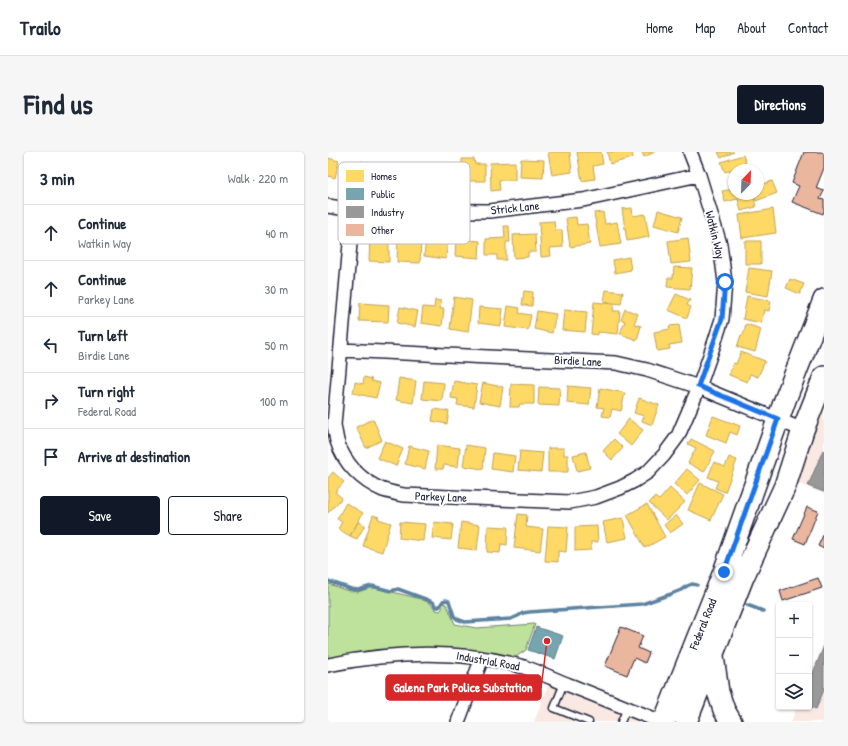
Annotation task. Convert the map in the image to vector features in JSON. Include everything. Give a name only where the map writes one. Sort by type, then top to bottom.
[{"type":"main road","name":"Federal Road","points":[[663,722],[724,572],[778,419],[824,300]]},
{"type":"main road","name":"Federal Road","points":[[686,722],[743,577],[785,486],[824,377]]},
{"type":"main road","points":[[713,654],[718,692],[724,710],[731,722]]},
{"type":"street","name":"Watkin Way","points":[[690,152],[699,175],[720,244],[725,282],[722,319],[714,344]]},
{"type":"street","name":"Strick Lane","points":[[470,211],[490,211],[583,200],[699,175]]},
{"type":"street","name":"Strick Lane","points":[[328,206],[338,208]]},
{"type":"street","name":"Parkey Lane","points":[[351,244],[334,425],[340,448],[346,461],[356,473],[376,487],[384,490],[404,495],[570,502],[596,497],[620,488],[648,472],[664,456],[678,436],[714,344]]},
{"type":"street","name":"Birdie Lane","points":[[341,350],[616,363],[647,370],[698,386],[804,430]]},
{"type":"street","name":"Industrial Road","points":[[328,665],[351,660],[398,655],[458,655],[482,658],[525,668],[663,722]]},
{"type":"street","points":[[458,722],[482,658]]},
{"type":"lane","points":[[564,683],[554,708],[589,722]]},
{"type":"lane","points":[[621,722],[627,708]]},
{"type":"shaded area","points":[[824,400],[824,494],[792,481]]},
{"type":"shaded area","points":[[824,642],[824,722],[791,722],[796,710],[812,710],[812,672]]},
{"type":"shaded area","points":[[549,683],[647,722],[534,722]]},
{"type":"green space","points":[[328,584],[345,590],[358,592],[369,588],[376,588],[421,599],[430,603],[436,610],[440,611],[444,603],[447,605],[455,624],[476,628],[535,624],[526,650],[517,656],[516,659],[469,650],[422,648],[375,651],[328,659]]},
{"type":"building: Homes","points":[[548,152],[570,152],[572,172],[552,175]]},
{"type":"building: Homes","points":[[577,152],[601,152],[603,164],[593,166],[595,179],[582,181]]},
{"type":"building: Homes","points":[[607,152],[632,152],[633,158],[610,164]]},
{"type":"building: Homes","points":[[642,152],[655,152],[644,157]]},
{"type":"building: Homes","points":[[718,152],[734,152],[721,158]]},
{"type":"building: Homes","points":[[743,155],[746,164],[728,164],[728,171],[725,172],[721,162]]},
{"type":"building: Homes","points":[[328,158],[339,161],[335,178],[328,176]]},
{"type":"building: Homes","points":[[462,159],[474,159],[475,164],[485,164],[485,181],[470,181],[470,162],[462,162]]},
{"type":"building: Homes","points":[[521,159],[544,160],[543,178],[520,177]]},
{"type":"building: Homes","points":[[515,162],[515,180],[499,180],[500,190],[491,191],[490,163]]},
{"type":"building: Homes","points":[[772,181],[777,193],[764,198],[764,184]]},
{"type":"building: Homes","points":[[728,190],[728,200],[734,200],[725,202],[722,191]]},
{"type":"building: Homes","points":[[738,200],[754,200],[756,207],[741,211]]},
{"type":"building: Homes","points":[[632,208],[633,216],[645,214],[649,237],[627,241],[622,209]]},
{"type":"building: Homes","points":[[773,209],[776,233],[742,238],[739,215]]},
{"type":"building: Homes","points":[[658,210],[682,217],[678,232],[654,225]]},
{"type":"building: Homes","points":[[603,212],[605,224],[617,222],[621,244],[600,247],[594,213]]},
{"type":"building: Homes","points":[[576,217],[577,225],[587,224],[590,244],[570,247],[566,218]]},
{"type":"building: Homes","points":[[554,221],[555,230],[562,230],[563,247],[550,248],[551,256],[541,257],[539,222]]},
{"type":"building: Homes","points":[[504,226],[509,226],[510,242],[506,242],[506,260],[497,260],[497,255],[486,255],[486,239],[505,238]]},
{"type":"building: Homes","points":[[535,234],[536,252],[528,252],[528,257],[514,258],[513,235]]},
{"type":"building: Homes","points":[[688,238],[691,262],[671,264],[668,241]]},
{"type":"building: Homes","points":[[470,240],[480,241],[479,258],[455,256],[456,244],[470,244]]},
{"type":"building: Homes","points":[[745,241],[761,241],[761,264],[745,264]]},
{"type":"building: Homes","points":[[370,244],[389,244],[389,262],[369,261]]},
{"type":"building: Homes","points":[[398,244],[421,244],[420,263],[397,262]]},
{"type":"building: Homes","points":[[425,244],[447,244],[446,259],[424,256]]},
{"type":"building: Homes","points":[[629,257],[631,270],[615,273],[613,260]]},
{"type":"building: Homes","points":[[674,267],[692,268],[690,289],[667,287],[668,278],[673,278]]},
{"type":"building: Homes","points":[[749,268],[772,271],[768,296],[745,292]]},
{"type":"building: Homes","points":[[790,279],[804,284],[800,294],[786,288]]},
{"type":"building: Homes","points":[[606,290],[623,292],[621,304],[604,302]]},
{"type":"building: Homes","points":[[524,291],[533,292],[532,306],[522,305]]},
{"type":"building: Homes","points":[[676,294],[690,300],[687,305],[691,307],[687,318],[668,310]]},
{"type":"building: Homes","points":[[747,296],[771,301],[769,311],[764,310],[761,323],[743,319]]},
{"type":"building: Homes","points":[[454,297],[472,300],[468,332],[450,329]]},
{"type":"building: Homes","points":[[435,300],[441,301],[440,309],[444,309],[442,326],[421,323],[423,307],[434,308]]},
{"type":"building: Homes","points":[[594,302],[614,304],[613,311],[620,311],[618,334],[598,332],[598,335],[591,334]]},
{"type":"building: Homes","points":[[360,303],[389,305],[388,322],[359,321]]},
{"type":"building: Homes","points":[[508,306],[520,308],[519,313],[531,315],[528,330],[505,327]]},
{"type":"building: Homes","points":[[400,307],[418,311],[415,327],[397,323]]},
{"type":"building: Homes","points":[[479,307],[503,309],[501,326],[478,323]]},
{"type":"building: Homes","points":[[625,309],[638,314],[634,324],[641,326],[637,340],[620,334],[625,321],[621,320]]},
{"type":"building: Homes","points":[[564,310],[587,312],[585,332],[562,330]]},
{"type":"building: Homes","points":[[537,311],[556,314],[552,333],[534,329]]},
{"type":"building: Homes","points":[[746,324],[761,329],[755,352],[737,347],[741,335],[743,335]]},
{"type":"building: Homes","points":[[679,325],[682,343],[669,345],[670,349],[657,351],[654,332],[670,329],[669,326]]},
{"type":"building: Homes","points":[[741,352],[765,361],[758,377],[750,374],[747,382],[729,375],[733,363],[736,364]]},
{"type":"building: Homes","points":[[364,377],[372,379],[371,381],[380,383],[376,398],[353,393],[355,382],[363,384]]},
{"type":"building: Homes","points":[[399,378],[416,381],[413,403],[396,400]]},
{"type":"building: Homes","points":[[424,381],[444,383],[442,401],[422,399]]},
{"type":"building: Homes","points":[[454,381],[477,385],[474,407],[457,405],[458,399],[451,398]]},
{"type":"building: Homes","points":[[483,383],[503,387],[500,406],[479,402]]},
{"type":"building: Homes","points":[[511,384],[534,385],[534,404],[520,404],[519,407],[510,407]]},
{"type":"building: Homes","points":[[568,386],[591,388],[589,405],[567,403]]},
{"type":"building: Homes","points":[[539,387],[560,388],[559,406],[538,405]]},
{"type":"building: Homes","points":[[600,388],[625,393],[621,411],[612,409],[610,417],[602,416],[604,408],[597,407]]},
{"type":"building: Homes","points":[[639,398],[659,405],[652,425],[642,421],[644,416],[634,413]]},
{"type":"building: Homes","points":[[434,409],[449,411],[447,424],[432,421]]},
{"type":"building: Homes","points":[[713,416],[740,426],[737,435],[730,432],[726,443],[706,435]]},
{"type":"building: Homes","points":[[373,419],[382,440],[366,448],[356,427]]},
{"type":"building: Homes","points":[[629,419],[643,430],[631,446],[617,434]]},
{"type":"building: Homes","points":[[614,439],[623,448],[612,460],[603,451]]},
{"type":"building: Homes","points":[[691,439],[715,451],[704,472],[688,463],[696,448],[688,444]]},
{"type":"building: Homes","points":[[385,441],[403,449],[396,466],[377,458]]},
{"type":"building: Homes","points":[[437,445],[460,448],[458,467],[444,465],[443,469],[435,469]]},
{"type":"building: Homes","points":[[466,445],[485,448],[483,469],[463,466]]},
{"type":"building: Homes","points":[[409,446],[429,451],[425,469],[405,464]]},
{"type":"building: Homes","points":[[548,448],[564,448],[564,455],[568,455],[568,472],[548,472]]},
{"type":"building: Homes","points":[[520,451],[543,453],[541,472],[518,470]]},
{"type":"building: Homes","points":[[586,452],[590,468],[577,471],[573,455]]},
{"type":"building: Homes","points":[[493,453],[515,456],[513,472],[491,469]]},
{"type":"building: Homes","points":[[729,457],[737,460],[725,492],[715,488],[718,481],[708,477],[714,462],[725,467]]},
{"type":"building: Homes","points":[[687,469],[700,480],[687,495],[674,484]]},
{"type":"building: Homes","points":[[333,472],[344,482],[335,492],[342,498],[328,513],[328,478]]},
{"type":"building: Homes","points":[[700,483],[723,494],[711,520],[688,510]]},
{"type":"building: Homes","points":[[670,488],[685,502],[667,520],[649,503],[655,497],[659,500]]},
{"type":"building: Homes","points":[[346,503],[363,513],[350,536],[338,529],[342,522],[337,519]]},
{"type":"building: Homes","points":[[647,504],[665,537],[645,548],[627,515]]},
{"type":"building: Homes","points":[[518,514],[527,515],[526,527],[543,529],[540,551],[514,548]]},
{"type":"building: Homes","points":[[373,515],[379,517],[378,519],[391,523],[382,552],[363,546]]},
{"type":"building: Homes","points":[[676,515],[683,524],[670,533],[664,525]]},
{"type":"building: Homes","points":[[623,518],[627,538],[607,542],[603,522]]},
{"type":"building: Homes","points":[[358,522],[365,525],[357,539],[350,536]]},
{"type":"building: Homes","points":[[400,522],[425,524],[423,541],[399,538]]},
{"type":"building: Homes","points":[[434,522],[453,524],[451,540],[432,538]]},
{"type":"building: Homes","points":[[461,522],[480,525],[477,550],[458,548]]},
{"type":"building: Homes","points":[[488,526],[508,527],[507,545],[501,544],[500,553],[487,552]]},
{"type":"building: Homes","points":[[548,526],[568,527],[566,552],[558,551],[558,562],[545,561]]},
{"type":"building: Homes","points":[[597,526],[598,542],[591,542],[591,550],[575,551],[575,527]]},
{"type":"building: Public","points":[[536,627],[563,636],[555,659],[528,650]]},
{"type":"building: Industry","points":[[823,450],[824,451],[824,492],[808,486]]},
{"type":"building: Industry","points":[[824,646],[824,690],[816,709],[812,707],[812,676]]},
{"type":"building: Other","points":[[804,152],[824,152],[824,168],[816,188],[824,191],[820,199],[824,200],[823,214],[792,202],[799,186],[792,183]]},
{"type":"building: Other","points":[[807,507],[818,511],[805,544],[793,539]]},
{"type":"building: Other","points":[[824,533],[824,549],[818,546]]},
{"type":"building: Other","points":[[818,578],[822,588],[783,601],[780,591]]},
{"type":"building: Other","points":[[621,627],[643,636],[638,648],[649,653],[645,663],[634,658],[627,675],[605,666]]},
{"type":"waterway","points":[[328,581],[358,590],[372,586],[391,591],[398,589],[433,602],[436,607],[439,607],[443,601],[446,600],[449,601],[454,616],[465,622],[511,619],[523,613],[529,612],[642,604],[671,594],[692,584],[697,585]]},
{"type":"waterway","points":[[747,605],[763,611]]},
{"type":"place","name":"Galena Park Police Substation","points":[[547,641]]},
{"type":"route","points":[[724,572],[778,419],[698,386],[722,319],[725,282]]}]
